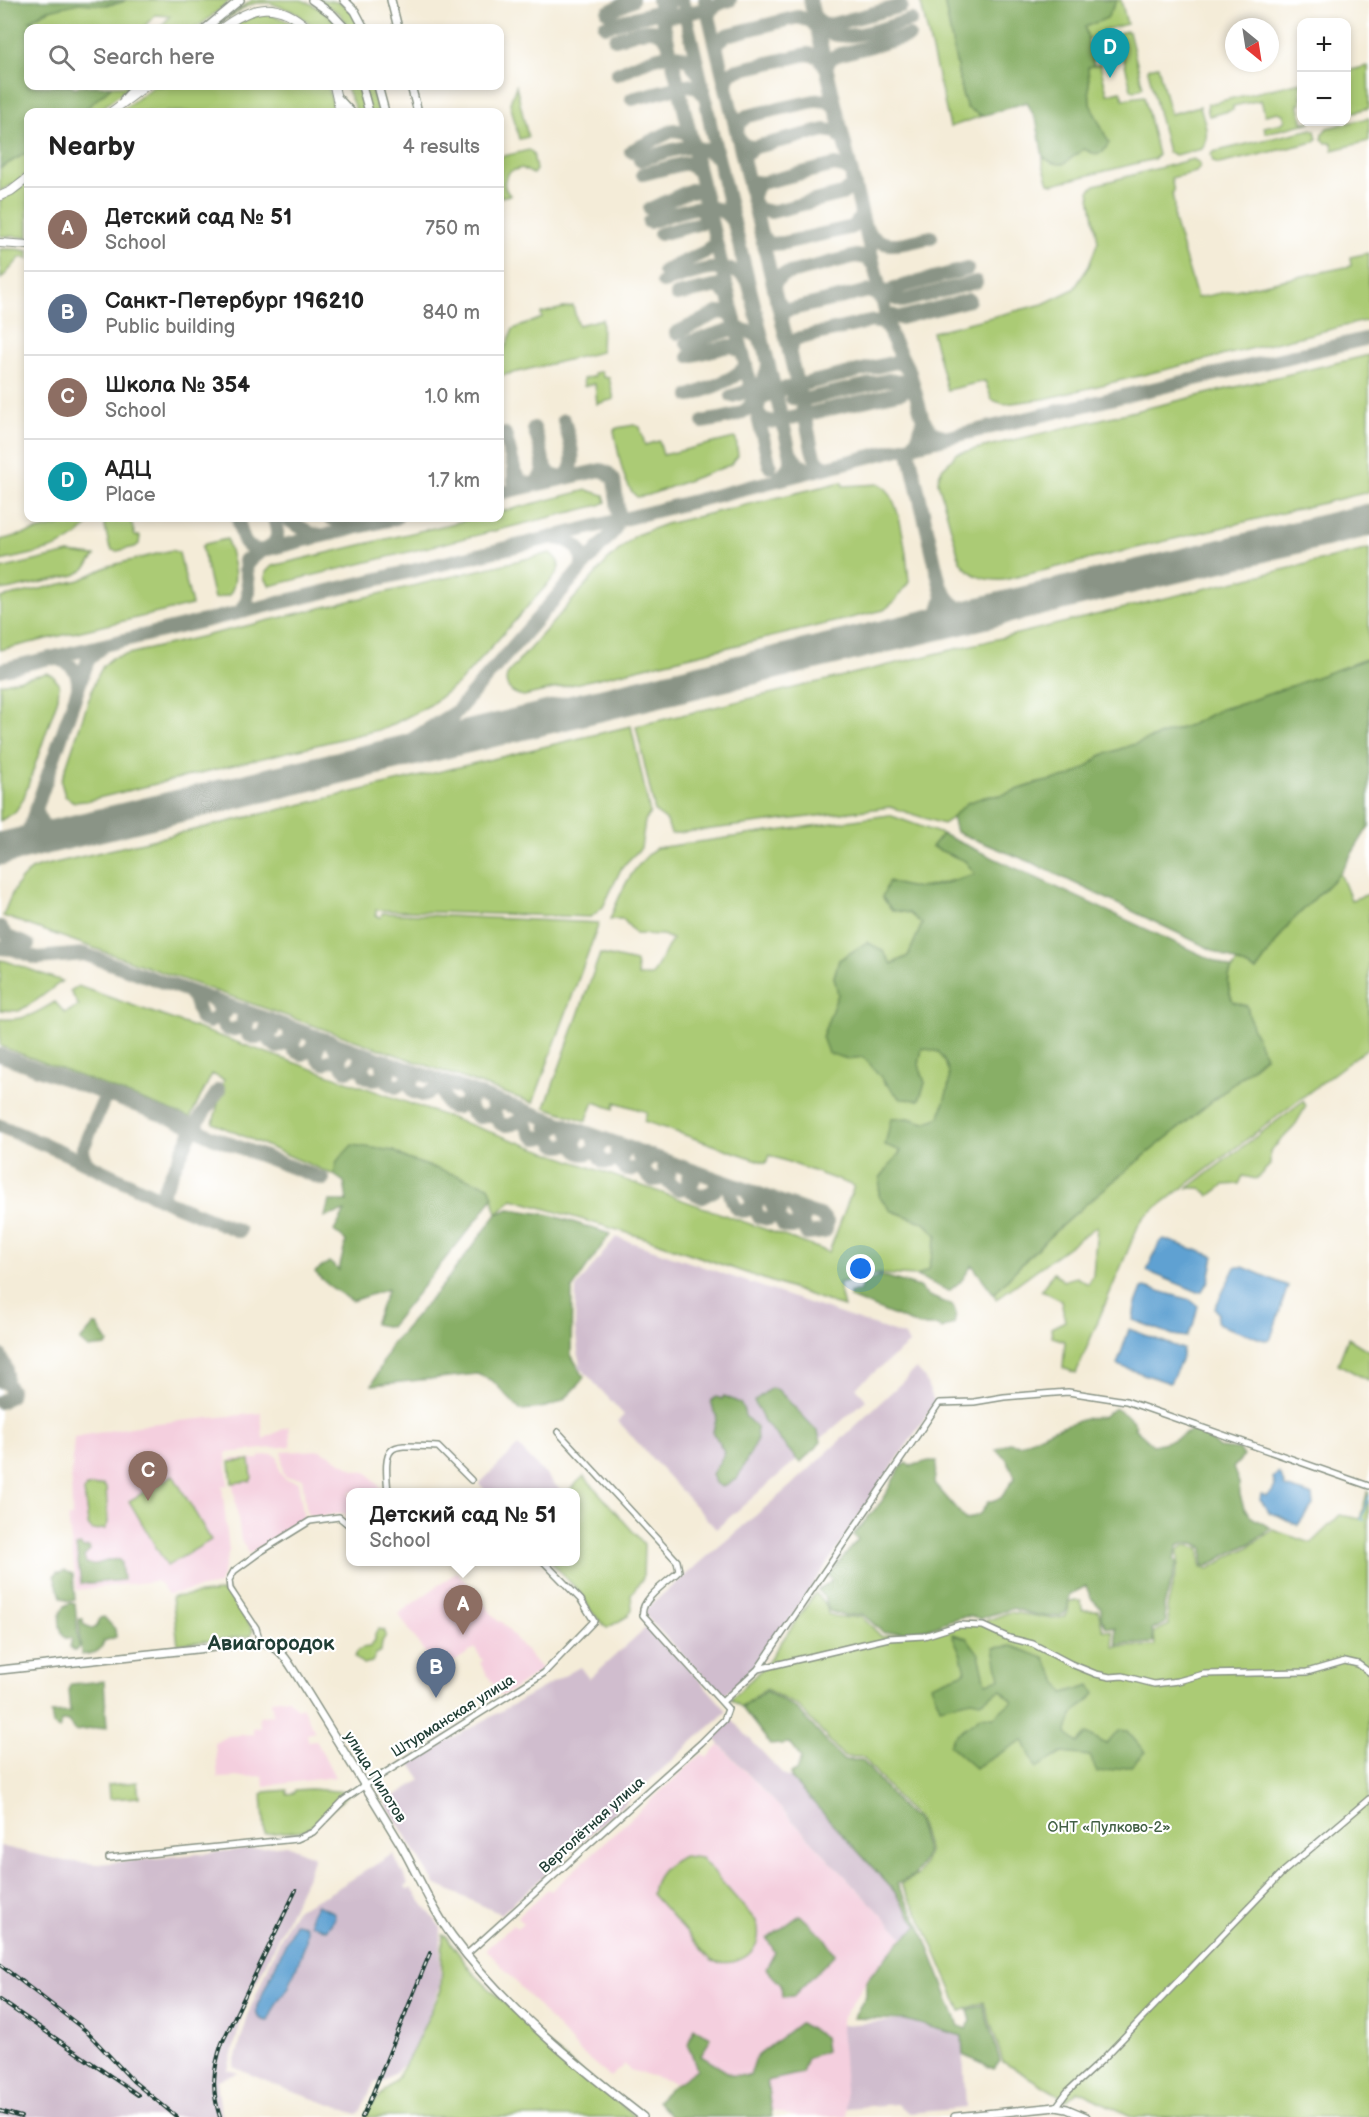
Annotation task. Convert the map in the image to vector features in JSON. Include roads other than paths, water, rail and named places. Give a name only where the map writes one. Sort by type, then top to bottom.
[{"type":"main road","points":[[228,24],[245,13],[268,8],[290,15],[302,24]]},
{"type":"main road","points":[[116,108],[140,90]]},
{"type":"main road","points":[[335,90],[336,96],[346,108]]},
{"type":"main road","points":[[0,196],[24,181]]},
{"type":"main road","points":[[0,243],[24,245]]},
{"type":"street","points":[[312,0],[332,14],[341,24]]},
{"type":"street","points":[[344,0],[355,11],[362,24]]},
{"type":"street","points":[[391,0],[397,24]]},
{"type":"street","points":[[211,24],[239,2]]},
{"type":"street","points":[[118,106],[132,90]]},
{"type":"street","points":[[363,90],[368,108]]},
{"type":"street","points":[[380,90],[384,108]]},
{"type":"street","points":[[412,90],[417,108]]},
{"type":"street","points":[[558,1432],[677,1560],[679,1571],[648,1599],[643,1606],[643,1615],[723,1701],[758,1669],[939,1403],[974,1402],[1068,1392],[1126,1401],[1369,1486]]},
{"type":"street","points":[[388,1488],[387,1454],[390,1449],[400,1446],[438,1447],[471,1480]]},
{"type":"street","points":[[0,1670],[261,1642],[256,1628],[230,1589],[229,1580],[234,1571],[310,1521],[339,1517],[346,1522]]},
{"type":"street","name":"Штурманская улица","points":[[109,1858],[302,1838],[313,1832],[344,1800],[364,1786],[544,1673],[594,1621],[581,1600],[548,1566]]},
{"type":"street","points":[[758,1669],[889,1638],[924,1636],[958,1625],[983,1626],[1009,1638],[1033,1644],[1095,1674],[1110,1677],[1123,1676],[1154,1684],[1204,1674],[1307,1672],[1345,1661],[1358,1664],[1369,1672]]},
{"type":"street","name":"улица Пилотов","points":[[261,1642],[273,1645],[283,1654],[406,1855],[435,1911],[467,1954],[556,2046],[643,2117]]},
{"type":"street","name":"Вертолётная улица","points":[[467,1954],[701,1743],[724,1720],[728,1709],[723,1701]]},
{"type":"street","points":[[1056,2108],[1067,2092],[1102,2060],[1276,1880],[1321,1838],[1369,1799]]},
{"type":"street","points":[[955,2117],[1056,2108],[1066,2109],[1086,2117]]},
{"type":"water","points":[[1164,1239],[1214,1256],[1209,1280],[1202,1291],[1198,1292],[1147,1271],[1159,1243]]},
{"type":"water","points":[[1235,1267],[1243,1267],[1288,1286],[1271,1338],[1267,1341],[1220,1325],[1217,1321],[1218,1313],[1215,1308]]},
{"type":"water","points":[[1142,1288],[1190,1300],[1198,1306],[1193,1326],[1186,1337],[1173,1335],[1133,1320],[1135,1306]]},
{"type":"water","points":[[1129,1329],[1183,1349],[1181,1361],[1170,1383],[1117,1365]]},
{"type":"water","points":[[1278,1473],[1285,1487],[1312,1496],[1313,1505],[1298,1525],[1270,1513],[1260,1500],[1261,1494],[1266,1496],[1272,1492],[1275,1486],[1273,1478]]},
{"type":"water","points":[[317,1905],[335,1915],[326,1930],[310,1923],[311,1915]]},
{"type":"water","points":[[295,1923],[304,1925],[307,1929],[306,1942],[288,1989],[278,2000],[268,2021],[262,2020],[256,2012],[257,2006]]},
{"type":"waterway","points":[[1365,1520],[1361,1519],[1369,1496]]},
{"type":"railway","points":[[220,2117],[215,2098],[214,2080],[222,2043],[296,1890]]},
{"type":"railway","points":[[370,2100],[430,1953]]},
{"type":"railway","points":[[0,1965],[85,2030],[133,2081],[177,2117]]},
{"type":"railway","points":[[0,2000],[138,2095]]},
{"type":"railway","points":[[362,2117],[373,2094]]},
{"type":"railway","points":[[0,2111],[21,2117]]},
{"type":"place","name":"АДЦ","points":[[1110,78]]},
{"type":"place","name":"Школа № 354","points":[[148,1501]]},
{"type":"place","name":"Детский сад № 51","points":[[463,1635]]},
{"type":"place","name":"Санкт-Петербург 196210","points":[[436,1698]]},
{"type":"district","name":"Авиагородок","points":[[271,1643]]},
{"type":"park label","name":"ОНТ «Пулково-2»","points":[[1109,1827]]}]
